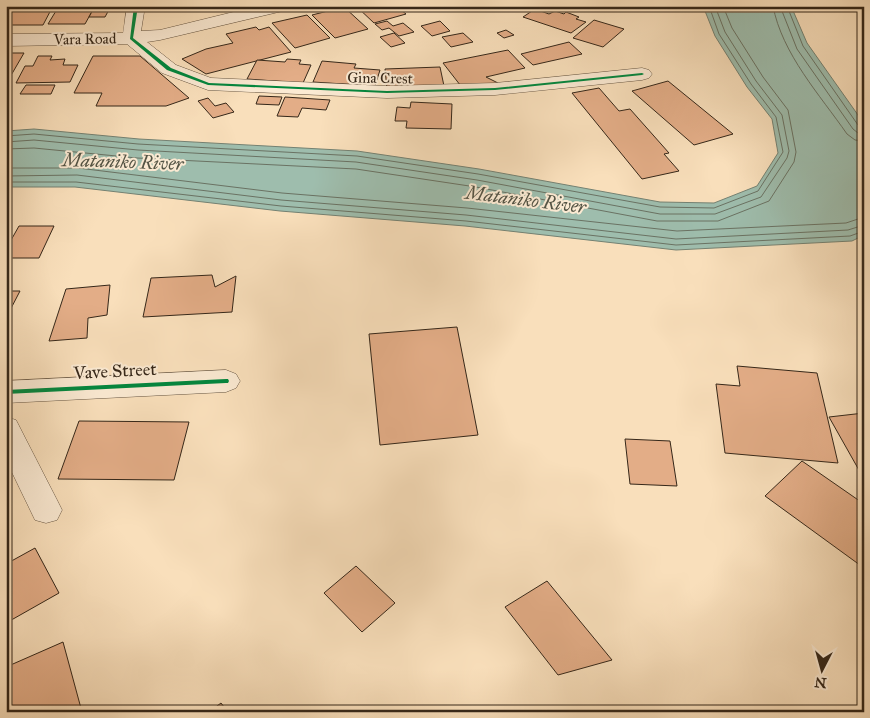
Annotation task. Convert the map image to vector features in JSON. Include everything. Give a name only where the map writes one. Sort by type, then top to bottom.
[{"type":"street","points":[[131,38],[136,6]]},
{"type":"street","name":"Vara Road","points":[[6,40],[131,38],[160,35],[281,6]]},
{"type":"street","name":"Gina Crest","points":[[131,38],[169,69],[208,84],[387,92],[495,89],[642,74]]},
{"type":"street","name":"Vave Street","points":[[6,392],[226,381]]},
{"type":"street","points":[[6,428],[46,510]]},
{"type":"water","name":"Mataniko River","points":[[703,6],[791,6],[807,43],[858,115],[864,127],[864,235],[852,241],[676,250],[465,226],[280,211],[75,187],[6,187],[6,131],[34,129],[139,139],[357,151],[479,169],[660,202],[714,203],[757,186],[778,153],[772,119],[747,87],[715,36]]},
{"type":"building","points":[[6,6],[53,6],[43,25],[6,25]]},
{"type":"building","points":[[59,6],[95,6],[85,24],[48,24]]},
{"type":"building","points":[[95,6],[111,6],[105,17],[89,17]]},
{"type":"building","points":[[356,6],[396,6],[406,14],[374,23]]},
{"type":"building","points":[[589,6],[629,6],[630,8],[589,8]]},
{"type":"building","points":[[344,7],[368,29],[335,38],[312,15]]},
{"type":"building","points":[[535,9],[549,14],[555,11],[564,14],[566,12],[579,17],[576,19],[586,22],[571,33],[523,17]]},
{"type":"building","points":[[307,15],[330,38],[295,48],[272,23]]},
{"type":"building","points":[[594,20],[624,29],[603,47],[573,38]]},
{"type":"building","points":[[387,21],[393,26],[403,23],[414,32],[399,36],[389,28],[382,30],[375,24]]},
{"type":"building","points":[[440,21],[450,31],[432,36],[421,26]]},
{"type":"building","points":[[256,27],[259,30],[269,27],[291,52],[206,74],[182,59],[206,49],[233,43],[226,34]]},
{"type":"building","points":[[506,30],[514,35],[504,38],[497,33]]},
{"type":"building","points":[[394,33],[405,43],[391,47],[380,37]]},
{"type":"building","points":[[463,33],[473,42],[451,47],[442,37]]},
{"type":"building","points":[[569,42],[582,54],[533,65],[521,54]]},
{"type":"building","points":[[508,50],[525,68],[486,77],[498,83],[464,90],[443,63]]},
{"type":"building","points":[[6,53],[24,53],[6,84]]},
{"type":"building","points":[[38,56],[52,56],[50,60],[65,59],[63,65],[78,65],[70,82],[16,83],[25,66],[33,66]]},
{"type":"building","points":[[93,56],[140,56],[189,98],[166,106],[96,106],[102,93],[74,93]]},
{"type":"building","points":[[287,59],[301,60],[299,64],[311,65],[303,83],[247,79],[257,60],[285,62]]},
{"type":"building","points":[[322,61],[356,64],[354,68],[380,70],[375,86],[313,82]]},
{"type":"building","points":[[440,67],[444,86],[387,89],[385,69]]},
{"type":"building","points":[[668,81],[733,134],[694,145],[632,91]]},
{"type":"building","points":[[26,85],[55,85],[51,94],[20,94]]},
{"type":"building","points":[[599,88],[619,111],[630,109],[669,153],[664,154],[679,171],[642,179],[572,93]]},
{"type":"building","points":[[259,96],[282,97],[279,105],[256,104]]},
{"type":"building","points":[[285,97],[330,100],[326,110],[302,108],[298,117],[277,116]]},
{"type":"building","points":[[208,98],[215,106],[226,103],[234,112],[213,118],[198,101]]},
{"type":"building","points":[[411,102],[452,104],[451,129],[406,128],[407,121],[395,121],[397,107],[410,108]]},
{"type":"building","points":[[19,226],[54,226],[39,258],[6,258],[6,249]]},
{"type":"building","points":[[212,275],[215,287],[236,276],[232,312],[143,317],[151,278]]},
{"type":"building","points":[[110,285],[107,315],[88,318],[87,338],[49,341],[66,289]]},
{"type":"building","points":[[6,291],[20,291],[6,318]]},
{"type":"building","points":[[457,327],[478,435],[380,445],[369,334]]},
{"type":"building","points":[[737,366],[817,373],[838,463],[725,453],[716,384],[740,386]]},
{"type":"building","points":[[864,413],[864,479],[829,417]]},
{"type":"building","points":[[79,421],[189,422],[174,480],[58,479]]},
{"type":"building","points":[[625,439],[670,441],[677,486],[630,484]]},
{"type":"building","points":[[802,461],[864,504],[864,568],[765,496]]},
{"type":"building","points":[[35,548],[59,593],[6,623],[6,564]]},
{"type":"building","points":[[356,566],[395,603],[362,632],[324,593]]},
{"type":"building","points":[[547,581],[612,660],[558,675],[505,607]]},
{"type":"building","points":[[63,642],[82,712],[6,712],[6,667]]},
{"type":"building","points":[[221,703],[228,712],[209,712]]},
{"type":"cycle path","points":[[136,6],[131,38],[169,69],[208,84],[387,92],[495,89],[642,74]]},
{"type":"cycle path","points":[[6,392],[226,381]]}]
